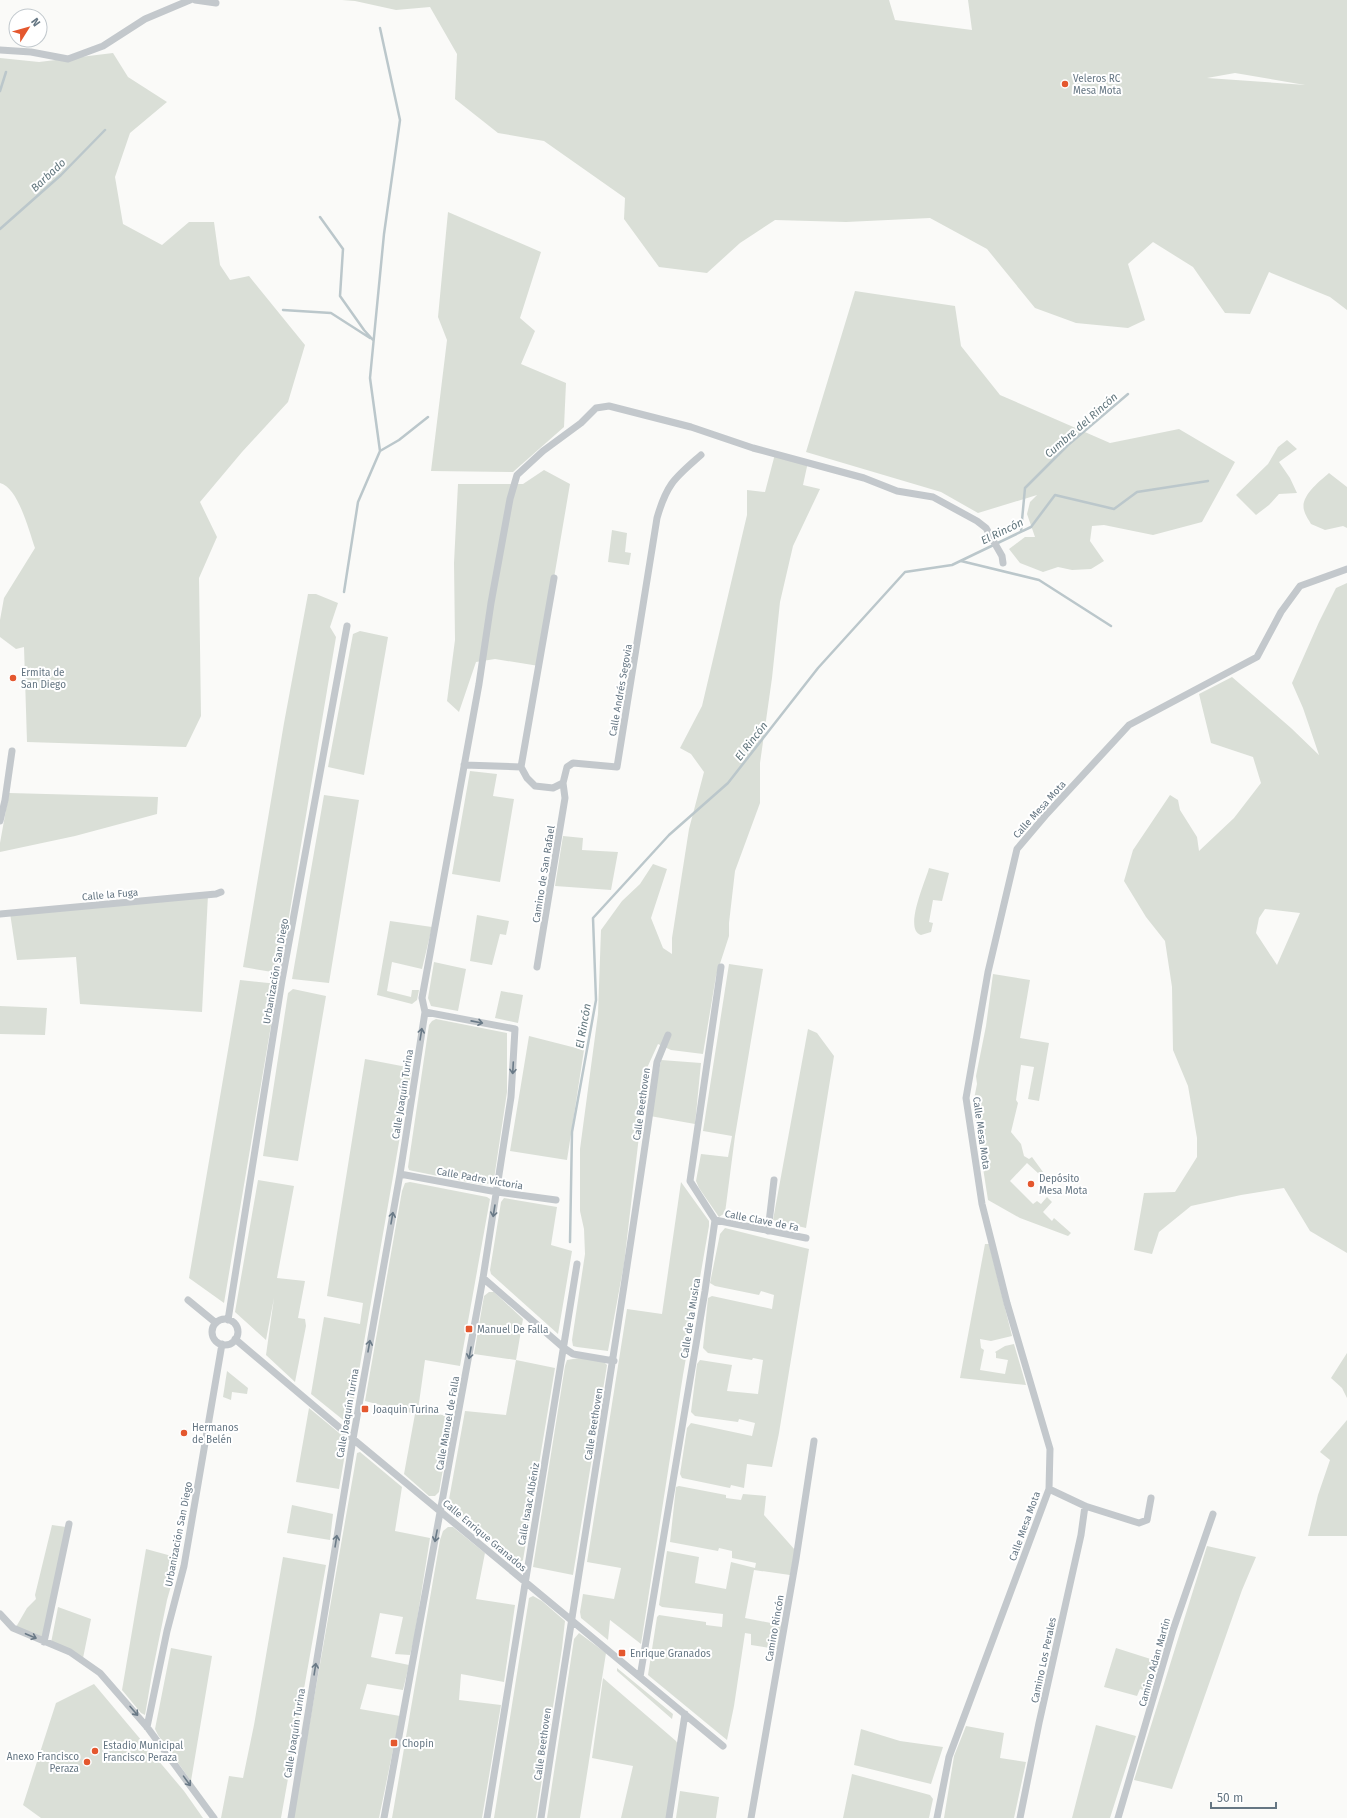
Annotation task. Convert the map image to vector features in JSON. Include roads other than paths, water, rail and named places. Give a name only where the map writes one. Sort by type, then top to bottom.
[{"type":"street","points":[[0,50],[31,52],[68,59],[103,46],[145,19],[190,0]]},
{"type":"street","points":[[195,0],[216,3]]},
{"type":"street","name":"Calle Joaquín Turina","points":[[290,1818],[352,1439],[400,1174],[425,1012],[422,998],[509,506],[517,475],[543,451],[581,423],[596,408],[609,406],[691,427],[753,448],[864,478],[897,491],[933,497],[977,521],[986,528],[1002,556],[1004,563]]},
{"type":"street","name":"Calle Andrés Segovia","points":[[563,783],[567,767],[573,762],[617,767],[657,518],[663,498],[673,480],[700,455]]},
{"type":"street","name":"Calle Mesa Mota","points":[[937,1818],[949,1757],[1049,1489],[1050,1449],[1007,1303],[982,1204],[966,1098],[988,972],[1017,849],[1045,816],[1129,725],[1258,657],[1281,612],[1300,586],[1347,569]]},
{"type":"street","points":[[554,578],[522,767],[527,778],[535,786],[553,788],[563,783]]},
{"type":"street","name":"Urbanización San Diego","points":[[228,1320],[282,980],[348,626]]},
{"type":"street","points":[[0,821],[12,751]]},
{"type":"street","points":[[464,765],[522,767]]},
{"type":"street","name":"Camino de San Rafael","points":[[537,968],[565,798],[563,783]]},
{"type":"street","name":"Calle la Fuga","points":[[0,914],[216,894],[221,892]]},
{"type":"street","points":[[715,1220],[690,1181],[721,967]]},
{"type":"street","name":"Calle Manuel de Falla","points":[[384,1818],[484,1278],[511,1097],[515,1029],[425,1012]]},
{"type":"street","name":"Calle Beethoven","points":[[541,1818],[571,1619],[614,1361],[657,1062],[661,1049],[668,1035]]},
{"type":"street","name":"Calle Padre Victoria","points":[[400,1174],[497,1192],[556,1200]]},
{"type":"street","points":[[768,1231],[774,1180]]},
{"type":"street","name":"Calle Clave de Fa","points":[[715,1220],[806,1238]]},
{"type":"street","name":"Calle de la Musica","points":[[640,1677],[705,1291],[715,1220]]},
{"type":"street","name":"Calle Isaac Albéniz","points":[[487,1818],[577,1264]]},
{"type":"street","points":[[484,1278],[564,1348],[573,1354],[614,1361]]},
{"type":"street","points":[[188,1300],[216,1324]]},
{"type":"street","points":[[223,1319],[228,1320],[237,1327],[237,1336],[229,1344],[222,1344],[218,1342],[213,1335],[213,1327],[223,1319]]},
{"type":"street","name":"Calle Enrique Granados","points":[[235,1339],[352,1439],[723,1746]]},
{"type":"street","name":"Urbanización San Diego","points":[[147,1727],[167,1631],[184,1566],[222,1344]]},
{"type":"street","name":"Camino Rincón","points":[[751,1818],[795,1566],[814,1441]]},
{"type":"street","points":[[1049,1489],[1085,1506],[1139,1523],[1147,1520],[1151,1498]]},
{"type":"street","name":"Camino Los Perales","points":[[1020,1818],[1081,1535],[1085,1506]]},
{"type":"street","name":"Camino Adan Martin","points":[[1118,1818],[1173,1630],[1213,1514]]},
{"type":"street","points":[[44,1642],[69,1524]]},
{"type":"street","points":[[0,1614],[12,1628],[70,1652],[100,1674],[147,1727],[214,1818]]},
{"type":"street","points":[[668,1818],[685,1714]]},
{"type":"waterway","points":[[344,592],[358,502],[380,451],[370,378],[384,234],[400,120],[380,28]]},
{"type":"waterway","points":[[0,91],[6,72]]},
{"type":"waterway","name":"Barbado","points":[[0,229],[61,175],[105,130]]},
{"type":"waterway","points":[[320,217],[343,249],[340,296],[364,330],[373,340]]},
{"type":"waterway","points":[[283,310],[331,313],[370,338]]},
{"type":"waterway","name":"Cumbre del Rincón","points":[[1021,531],[1025,488],[1068,445],[1128,394]]},
{"type":"waterway","points":[[380,451],[399,440],[428,417]]},
{"type":"waterway","name":"El Rincón","points":[[570,1242],[572,1132],[596,1000],[593,918],[669,835],[728,783],[818,668],[905,572],[952,565],[1031,527],[1055,495],[1114,509],[1137,492],[1208,481]]},
{"type":"waterway","points":[[961,561],[1039,580],[1111,626]]},
{"type":"place","name":"Veleros RC Mesa Mota","points":[[1065,84]]},
{"type":"place","name":"Ermita de San Diego","points":[[13,678]]},
{"type":"place","name":"Depósito Mesa Mota","points":[[1031,1184]]},
{"type":"place","name":"Manuel De Falla","points":[[469,1329]]},
{"type":"place","name":"Joaquin Turina","points":[[365,1409]]},
{"type":"place","name":"Hermanos de Belén","points":[[184,1433]]},
{"type":"place","name":"Enrique Granados","points":[[622,1653]]},
{"type":"place","name":"Chopin","points":[[394,1743]]},
{"type":"place","name":"Estadio Municipal Francisco Peraza","points":[[95,1751]]},
{"type":"place","name":"Anexo Francisco Peraza","points":[[87,1762]]}]
